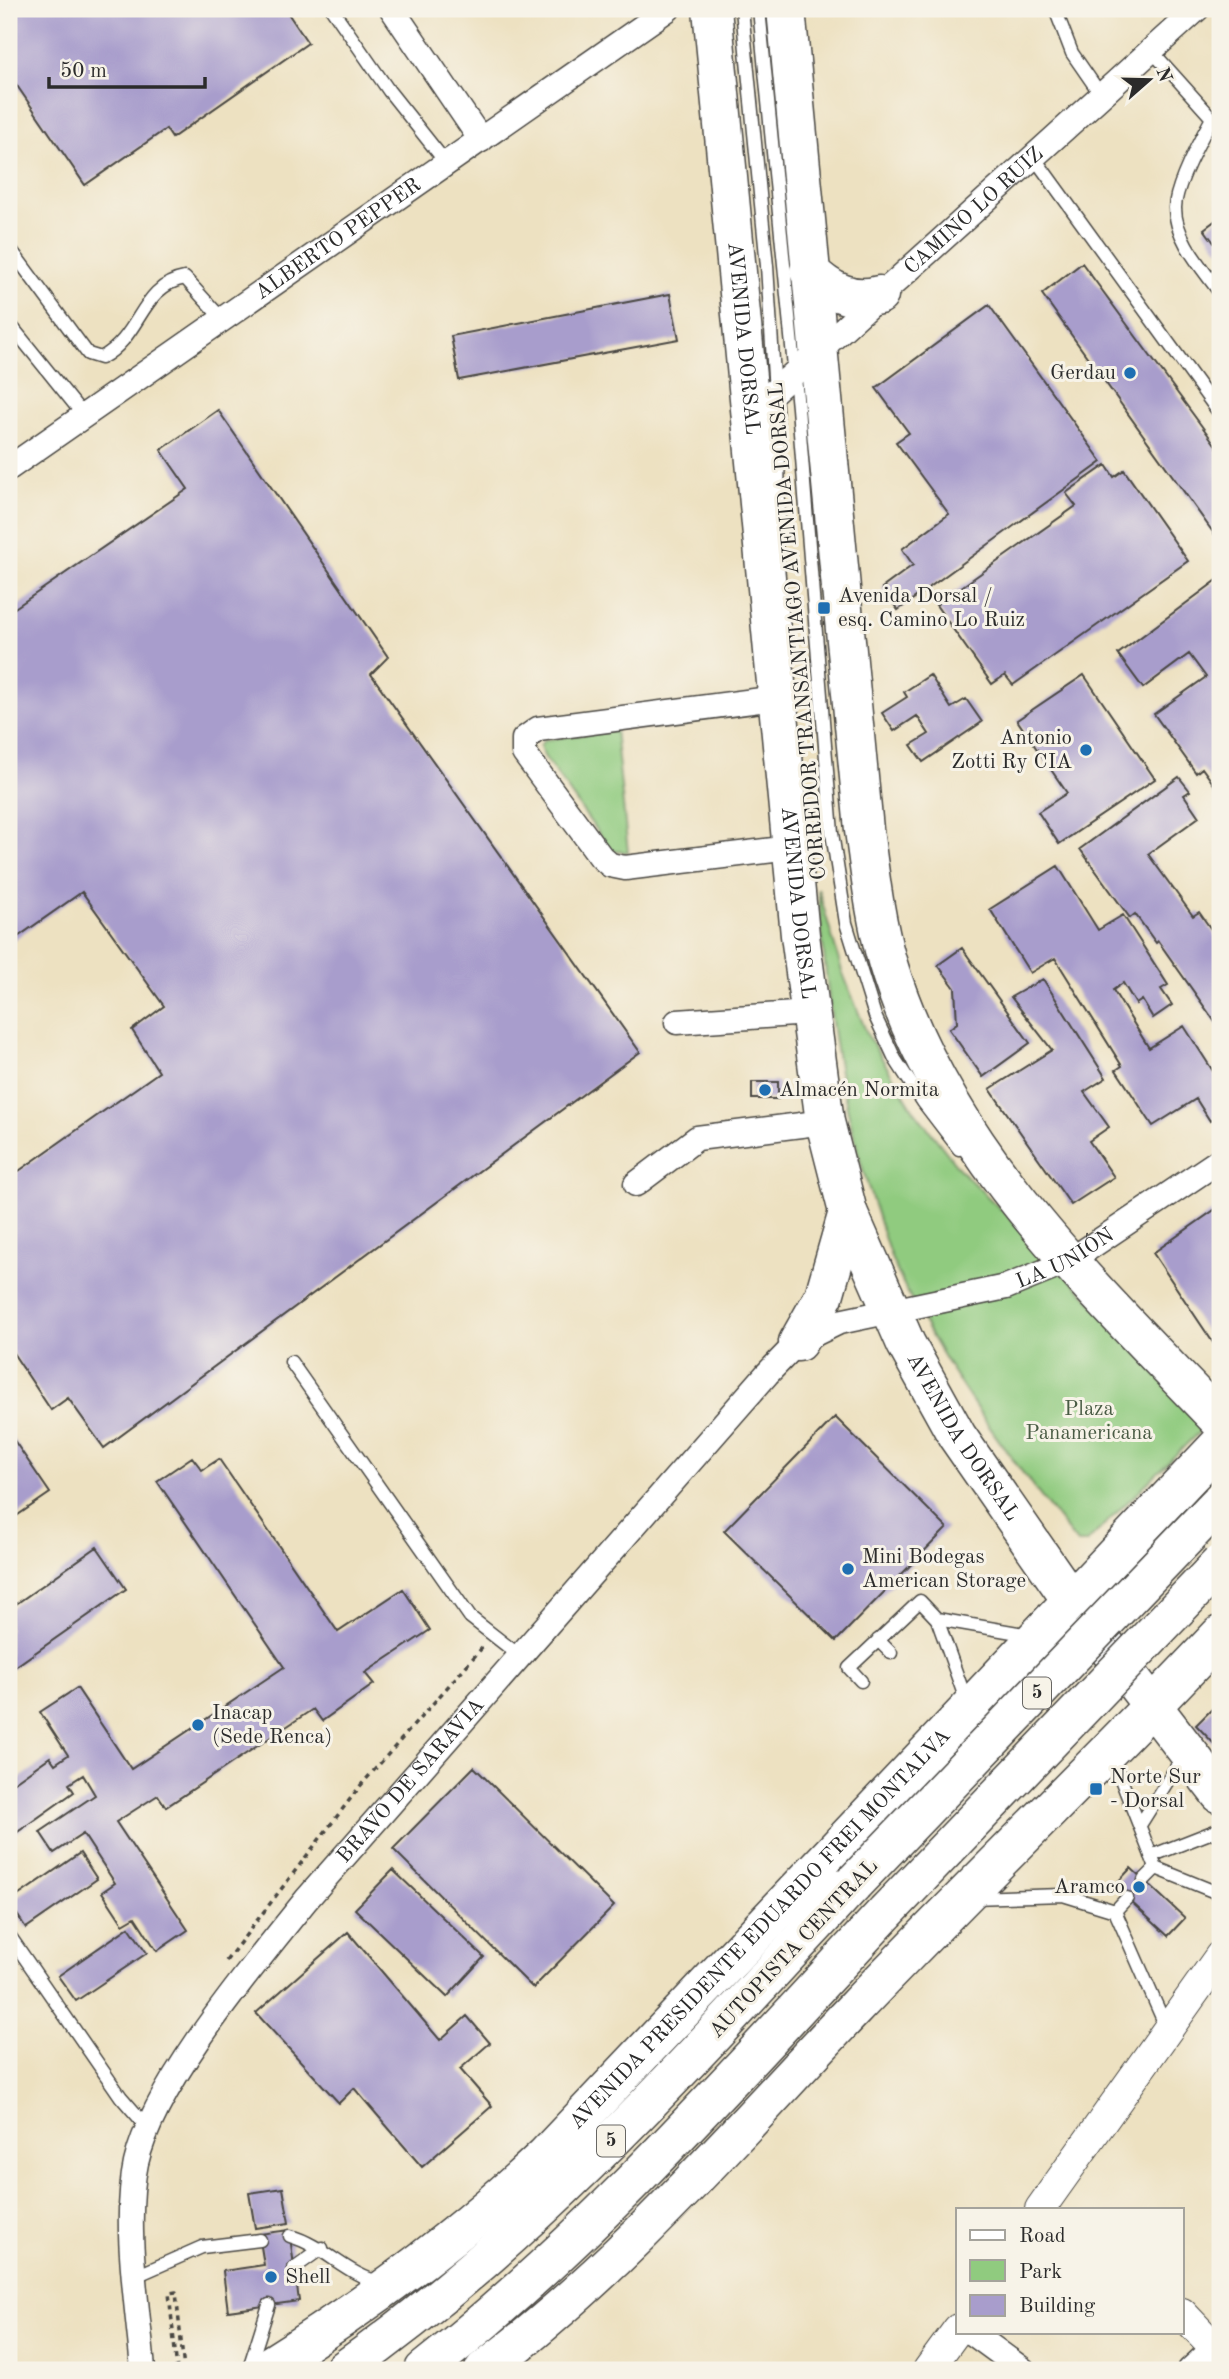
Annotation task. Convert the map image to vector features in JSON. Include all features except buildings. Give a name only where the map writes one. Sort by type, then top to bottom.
[{"type":"main road","name":"AVENIDA DORSAL","points":[[712,9],[762,402],[776,698],[790,848],[825,1122],[848,1212],[890,1311],[957,1436],[1071,1600],[1151,1708],[1220,1794]]},
{"type":"main road","points":[[786,9],[809,271],[806,362],[864,830],[887,959],[913,1029],[940,1088],[984,1154],[1068,1262],[1220,1421]]},
{"type":"main road","points":[[809,271],[828,288],[849,297],[879,295]]},
{"type":"main road","points":[[798,1342],[824,1296],[848,1212]]},
{"type":"main road","name":"AVENIDA PRESIDENTE EDUARDO FREI MONTALVA","points":[[263,2370],[392,2285],[468,2226],[553,2147],[1220,1444]]},
{"type":"main road","name":"AUTOPISTA CENTRAL","points":[[344,2370],[446,2294],[548,2203],[643,2111],[853,1884],[1220,1502]]},
{"type":"main road","name":"AUTOPISTA CENTRAL","points":[[424,2370],[523,2289],[571,2245],[674,2140],[886,1912],[1220,1564]]},
{"type":"main road","points":[[484,2370],[536,2329],[625,2247],[1028,1831],[1110,1751],[1220,1634]]},
{"type":"main road","points":[[936,1743],[936,1778],[941,1791],[963,1817],[991,1832],[1028,1831]]},
{"type":"street","points":[[392,9],[481,140]]},
{"type":"street","name":"ALBERTO PEPPER","points":[[9,468],[668,9]]},
{"type":"street","name":"CAMINO LO RUIZ","points":[[762,402],[1197,9]]},
{"type":"street","points":[[776,698],[538,729],[524,739],[524,753],[601,857],[610,865],[625,868],[790,848]]},
{"type":"street","points":[[677,1022],[809,1013]]},
{"type":"street","points":[[636,1184],[697,1138],[825,1122]]},
{"type":"street","name":"LA UNIÓN","points":[[890,1311],[1006,1287],[1068,1262],[1220,1160]]},
{"type":"street","name":"BRAVO DE SARAVIA","points":[[143,2370],[131,2208],[136,2163],[148,2128],[207,2030],[272,1942],[767,1374],[798,1342],[839,1322],[890,1311]]},
{"type":"street","points":[[1047,2207],[1220,1956]]},
{"type":"street","points":[[1184,2315],[1217,2350],[1189,2370]]},
{"type":"street","points":[[928,2370],[956,2332]]},
{"type":"street","points":[[974,2334],[1023,2370]]},
{"type":"lane","points":[[332,9],[389,91],[447,164]]},
{"type":"lane","name":"CORREDOR TRANSANTIAGO AVENIDA DORSAL","points":[[742,9],[767,266],[762,402],[779,468],[776,698]]},
{"type":"lane","name":"CORREDOR TRANSANTIAGO AVENIDA DORSAL","points":[[759,9],[806,362],[832,833],[846,923],[875,1016],[895,1059],[923,1102],[971,1164]]},
{"type":"lane","points":[[1055,9],[1072,53],[1101,95]]},
{"type":"lane","points":[[1151,50],[1212,118],[1191,159],[1174,206],[1178,227],[1220,293]]},
{"type":"lane","points":[[1033,156],[1220,414]]},
{"type":"lane","points":[[9,247],[88,354],[101,358],[117,350],[132,331],[148,300],[174,280],[185,278],[197,288],[223,320]]},
{"type":"lane","points":[[9,324],[84,416]]},
{"type":"lane","points":[[985,1179],[1068,1262]]},
{"type":"lane","points":[[291,1362],[470,1617],[520,1656]]},
{"type":"lane","points":[[861,1681],[849,1668],[920,1601],[937,1619],[969,1708]]},
{"type":"lane","points":[[937,1619],[1037,1636]]},
{"type":"lane","points":[[878,1640],[891,1653]]},
{"type":"lane","points":[[1110,1751],[1154,1862],[1220,1894]]},
{"type":"lane","points":[[1140,1825],[1186,1751]]},
{"type":"lane","points":[[1144,1880],[1154,1862],[1220,1829]]},
{"type":"lane","points":[[962,1899],[1063,1895],[1115,1911],[1168,2031]]},
{"type":"lane","points":[[1115,1911],[1127,1898]]},
{"type":"lane","points":[[9,1935],[121,2096],[148,2128]]},
{"type":"lane","points":[[290,2236],[321,2248],[354,2274],[392,2285]]},
{"type":"lane","points":[[136,2276],[202,2247],[260,2240]]},
{"type":"lane","points":[[295,2268],[321,2248]]},
{"type":"lane","points":[[249,2370],[269,2305]]},
{"type":"path","points":[[225,1962],[361,1785],[493,1636]]},
{"type":"path","points":[[177,2370],[169,2293],[176,2292],[184,2370]]},
{"type":"green space","points":[[615,730],[628,852],[611,851],[544,756],[540,746],[544,740]]},
{"type":"green space","name":"Plaza Panamericana","points":[[818,888],[842,971],[868,1036],[913,1109],[961,1171],[1042,1249],[1203,1420],[1199,1432],[1086,1543],[1077,1543],[976,1407],[931,1335],[892,1260],[862,1165],[843,1087],[830,1009]]},
{"type":"place","name":"Gerdau","points":[[1130,373]]},
{"type":"place","name":"Avenida Dorsal / esq. Camino Lo Ruiz","points":[[824,608]]},
{"type":"place","name":"Antonio Zotti Ry CIA","points":[[1086,750]]},
{"type":"place","name":"Almacén Normita","points":[[765,1090]]},
{"type":"place","name":"Mini Bodegas American Storage","points":[[848,1569]]},
{"type":"place","name":"Inacap (Sede Renca)","points":[[198,1725]]},
{"type":"place","name":"Norte Sur - Dorsal","points":[[1096,1789]]},
{"type":"place","name":"Aramco","points":[[1139,1887]]},
{"type":"place","name":"Shell","points":[[271,2277]]}]
